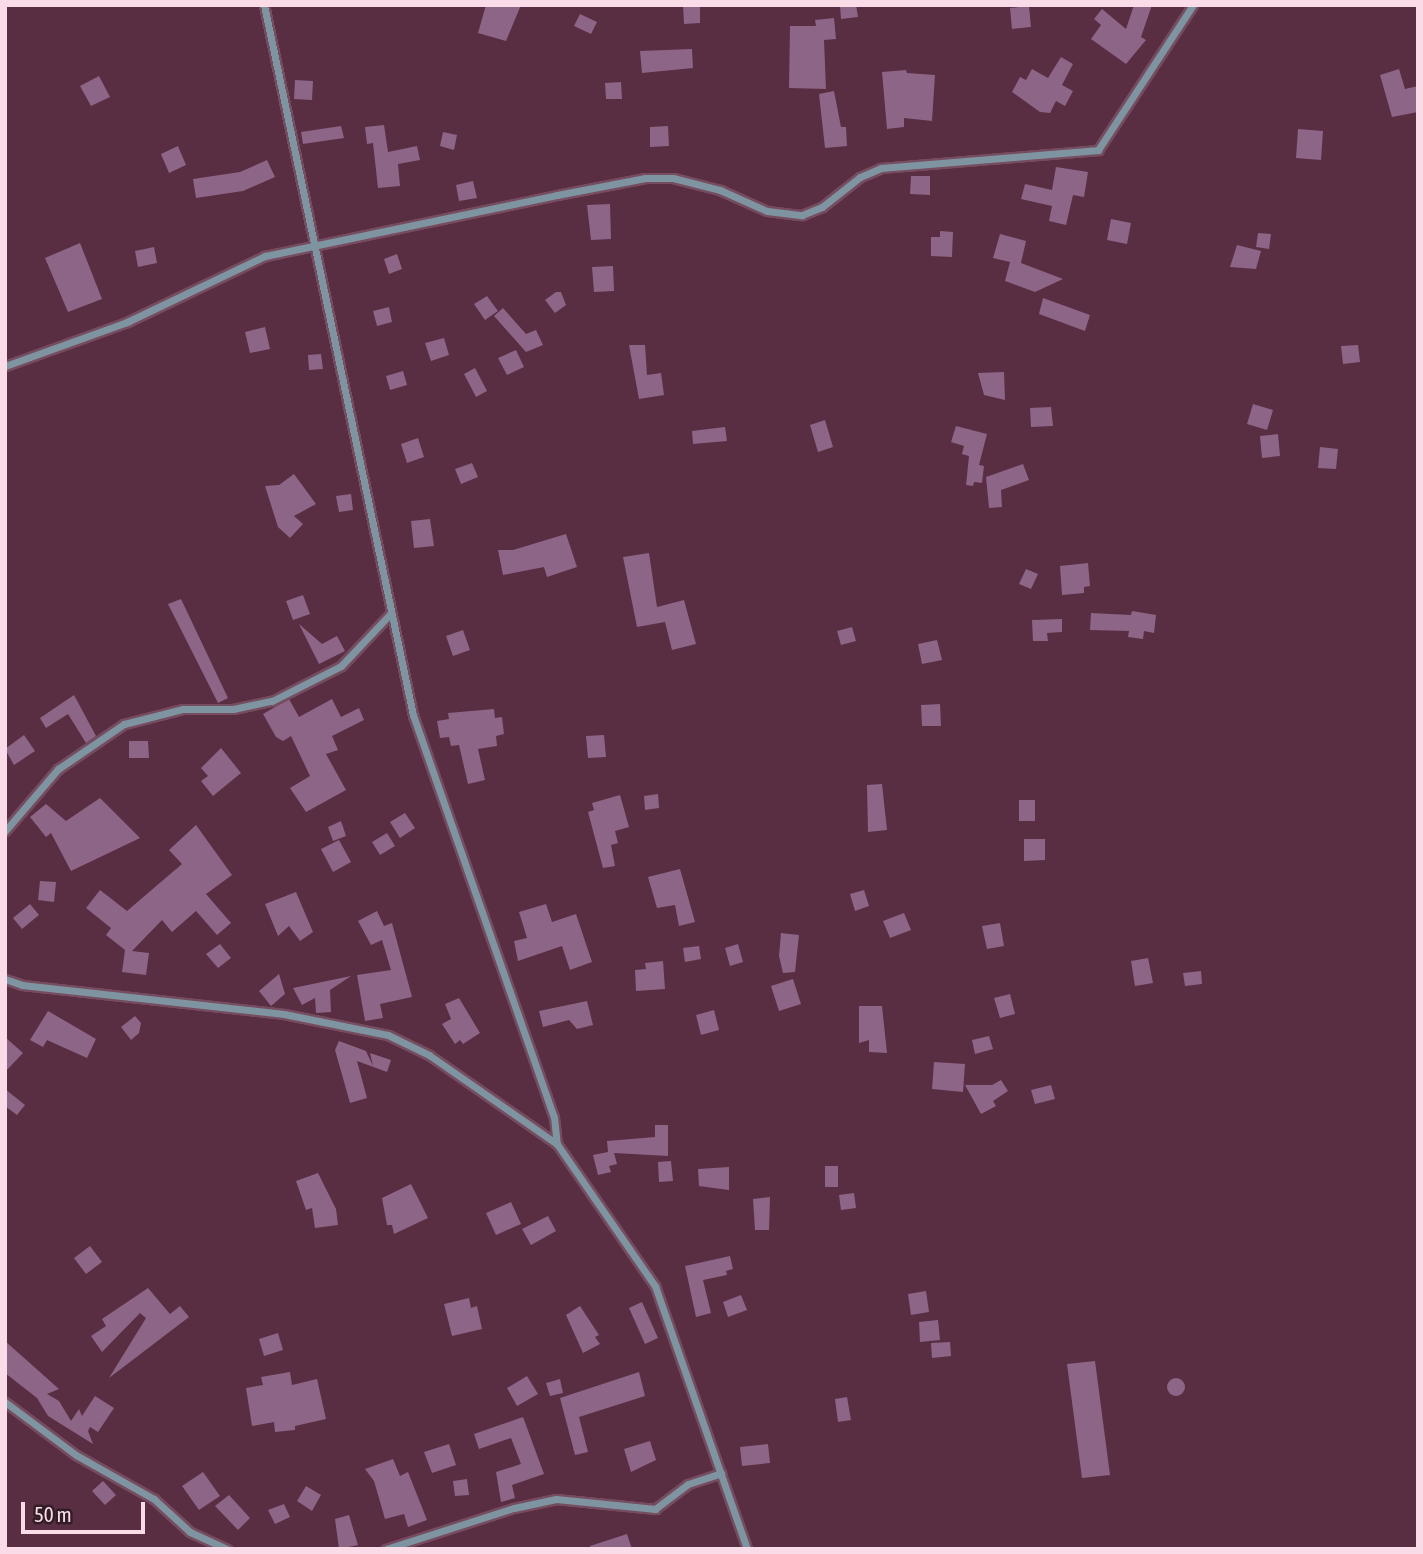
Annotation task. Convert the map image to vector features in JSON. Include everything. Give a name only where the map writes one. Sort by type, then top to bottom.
[{"type":"street","points":[[264,5],[316,247],[389,615],[413,715],[555,1117],[557,1144]]},
{"type":"street","points":[[5,366],[127,322],[265,256],[645,178],[673,178],[720,190],[767,211],[802,215],[822,207],[860,177],[881,167],[1098,150],[1193,5]]},
{"type":"street","points":[[5,831],[58,769],[124,724],[183,709],[233,709],[272,701],[341,666],[389,615]]},
{"type":"street","points":[[5,979],[22,985],[284,1014],[387,1035],[429,1055],[557,1144],[655,1286],[747,1549]]},
{"type":"street","points":[[5,1402],[76,1455],[154,1499],[190,1531],[226,1549]]},
{"type":"street","points":[[386,1549],[513,1508],[556,1499],[655,1509],[688,1484],[721,1473]]},
{"type":"building","points":[[486,5],[521,5],[506,41],[478,33]]},
{"type":"building","points":[[683,5],[700,5],[700,23],[684,24]]},
{"type":"building","points":[[840,5],[856,5],[858,17],[841,19]]},
{"type":"building","points":[[1134,5],[1152,5],[1141,37],[1146,40],[1126,64],[1091,39],[1101,25],[1094,19],[1102,9],[1126,29]]},
{"type":"building","points":[[1029,6],[1031,27],[1012,29],[1010,8]]},
{"type":"building","points":[[580,14],[597,22],[591,34],[574,26]]},
{"type":"building","points":[[834,18],[836,39],[824,40],[826,89],[789,88],[790,26],[816,26],[815,20]]},
{"type":"building","points":[[692,49],[693,68],[642,73],[640,51]]},
{"type":"building","points":[[1061,57],[1073,64],[1062,85],[1073,91],[1065,106],[1056,101],[1050,113],[1040,112],[1012,92],[1020,77],[1026,80],[1032,69],[1048,78]]},
{"type":"building","points":[[1399,69],[1405,89],[1418,86],[1418,112],[1392,117],[1380,75]]},
{"type":"building","points":[[906,70],[907,73],[935,75],[932,121],[904,118],[904,127],[887,129],[882,72]]},
{"type":"building","points":[[99,76],[110,97],[91,106],[80,86]]},
{"type":"building","points":[[295,80],[313,81],[312,100],[294,99]]},
{"type":"building","points":[[621,82],[622,99],[606,99],[605,83]]},
{"type":"building","points":[[834,91],[841,127],[846,127],[847,146],[825,148],[819,94]]},
{"type":"building","points":[[384,125],[388,152],[417,146],[420,160],[398,164],[400,186],[378,188],[373,143],[367,144],[365,127]]},
{"type":"building","points":[[341,126],[344,138],[303,144],[301,132]]},
{"type":"building","points":[[668,126],[669,146],[650,147],[650,127]]},
{"type":"building","points":[[1298,129],[1323,131],[1321,160],[1296,158]]},
{"type":"building","points":[[443,132],[457,135],[454,150],[440,146]]},
{"type":"building","points":[[178,146],[186,165],[169,173],[161,154]]},
{"type":"building","points":[[267,160],[275,177],[243,191],[196,198],[193,179],[240,172]]},
{"type":"building","points":[[1056,167],[1088,172],[1084,197],[1073,195],[1066,225],[1049,221],[1052,206],[1021,199],[1025,184],[1052,190]]},
{"type":"building","points":[[911,176],[930,176],[930,195],[910,194]]},
{"type":"building","points":[[473,181],[477,198],[459,201],[456,185]]},
{"type":"building","points":[[610,204],[611,239],[591,240],[587,205]]},
{"type":"building","points":[[1111,219],[1131,223],[1127,244],[1107,240]]},
{"type":"building","points":[[940,231],[953,232],[952,257],[931,256],[931,237],[940,237]]},
{"type":"building","points":[[1258,233],[1271,234],[1269,249],[1256,247]]},
{"type":"building","points":[[1000,234],[1026,241],[1021,263],[1063,279],[1035,292],[1005,281],[1010,262],[993,258]]},
{"type":"building","points":[[80,243],[102,299],[68,312],[45,258]]},
{"type":"building","points":[[1237,245],[1261,251],[1256,269],[1230,267]]},
{"type":"building","points":[[154,247],[157,263],[138,267],[135,251]]},
{"type":"building","points":[[397,254],[402,269],[389,274],[384,259]]},
{"type":"building","points":[[613,266],[614,291],[594,292],[592,267]]},
{"type":"building","points":[[556,292],[561,292],[566,305],[555,313],[545,300]]},
{"type":"building","points":[[487,296],[498,311],[485,320],[474,304]]},
{"type":"building","points":[[1043,298],[1090,315],[1085,331],[1039,314]]},
{"type":"building","points":[[389,307],[392,322],[377,326],[373,311]]},
{"type":"building","points":[[503,308],[526,334],[536,330],[543,345],[526,352],[494,316]]},
{"type":"building","points":[[265,327],[270,349],[250,353],[245,332]]},
{"type":"building","points":[[444,338],[449,355],[431,361],[425,343]]},
{"type":"building","points":[[629,345],[645,345],[647,375],[661,373],[664,395],[639,399]]},
{"type":"building","points":[[1358,345],[1360,362],[1343,364],[1341,346]]},
{"type":"building","points":[[516,350],[524,367],[507,375],[498,358]]},
{"type":"building","points":[[321,354],[323,369],[309,370],[308,355]]},
{"type":"building","points":[[475,368],[487,391],[476,397],[464,374]]},
{"type":"building","points":[[403,371],[407,385],[390,390],[386,376]]},
{"type":"building","points":[[1004,372],[1005,400],[984,395],[978,373]]},
{"type":"building","points":[[1253,404],[1273,410],[1267,430],[1247,424]]},
{"type":"building","points":[[1051,407],[1053,426],[1031,427],[1030,408]]},
{"type":"building","points":[[825,420],[833,447],[818,452],[810,425]]},
{"type":"building","points":[[956,426],[987,434],[979,465],[984,466],[982,483],[966,485],[969,456],[962,454],[964,446],[951,442]]},
{"type":"building","points":[[725,427],[727,441],[693,444],[692,431]]},
{"type":"building","points":[[1278,434],[1280,456],[1262,458],[1260,436]]},
{"type":"building","points":[[418,438],[424,457],[407,463],[401,444]]},
{"type":"building","points":[[1320,447],[1338,449],[1336,469],[1318,468]]},
{"type":"building","points":[[472,463],[478,477],[461,484],[455,469]]},
{"type":"building","points":[[1023,464],[1029,480],[1001,490],[1002,507],[989,508],[986,477]]},
{"type":"building","points":[[294,474],[316,504],[294,516],[303,524],[290,538],[278,527],[265,486],[279,485]]},
{"type":"building","points":[[351,494],[353,510],[339,512],[336,496]]},
{"type":"building","points":[[430,519],[434,546],[414,548],[411,521]]},
{"type":"building","points":[[566,534],[577,567],[547,577],[544,567],[503,575],[498,550],[513,550]]},
{"type":"building","points":[[649,553],[657,607],[684,600],[696,644],[672,650],[665,622],[637,627],[623,557]]},
{"type":"building","points":[[1088,563],[1090,586],[1084,587],[1084,593],[1062,595],[1060,566]]},
{"type":"building","points":[[1026,569],[1038,574],[1031,589],[1019,584]]},
{"type":"building","points":[[303,595],[310,614],[293,620],[286,601]]},
{"type":"building","points":[[181,599],[228,698],[218,703],[168,604]]},
{"type":"building","points":[[1132,611],[1156,615],[1154,633],[1144,631],[1143,639],[1128,637],[1129,631],[1090,630],[1091,613],[1131,615]]},
{"type":"building","points":[[1062,619],[1062,632],[1047,633],[1048,641],[1033,641],[1032,620]]},
{"type":"building","points":[[299,624],[322,644],[337,636],[345,651],[319,664]]},
{"type":"building","points":[[852,627],[856,641],[841,645],[837,631]]},
{"type":"building","points":[[463,630],[470,650],[453,656],[446,636]]},
{"type":"building","points":[[937,640],[942,660],[922,664],[918,644]]},
{"type":"building","points":[[74,695],[96,736],[86,743],[68,714],[46,728],[40,718]]},
{"type":"building","points":[[289,699],[299,717],[332,699],[341,717],[359,708],[364,720],[332,736],[338,750],[326,754],[346,790],[306,812],[290,788],[310,776],[291,736],[283,741],[276,737],[263,714]]},
{"type":"building","points":[[940,704],[941,726],[922,726],[921,705]]},
{"type":"building","points":[[494,709],[495,718],[502,717],[504,734],[496,736],[497,746],[478,749],[485,780],[468,784],[459,745],[451,746],[449,737],[440,738],[437,721],[449,719],[448,713]]},
{"type":"building","points":[[24,735],[35,751],[14,765],[5,749]]},
{"type":"building","points":[[604,735],[606,757],[588,758],[586,736]]},
{"type":"building","points":[[129,741],[148,741],[149,758],[129,758]]},
{"type":"building","points":[[221,748],[241,773],[213,796],[201,781],[208,776],[201,768]]},
{"type":"building","points":[[882,784],[887,830],[868,832],[867,785]]},
{"type":"building","points":[[658,794],[659,808],[645,810],[644,796]]},
{"type":"building","points":[[620,795],[629,827],[615,831],[618,843],[611,845],[615,866],[603,868],[588,812],[594,810],[592,803]]},
{"type":"building","points":[[100,798],[140,838],[71,871],[51,833],[46,837],[30,817],[46,804],[66,821]]},
{"type":"building","points":[[1019,800],[1035,800],[1035,821],[1019,821]]},
{"type":"building","points":[[405,813],[415,828],[400,838],[390,822]]},
{"type":"building","points":[[341,821],[346,836],[333,841],[328,827]]},
{"type":"building","points":[[196,825],[232,875],[206,894],[231,923],[217,935],[196,911],[172,932],[162,920],[132,951],[149,953],[146,975],[122,972],[125,950],[106,935],[111,928],[86,908],[100,890],[127,911],[182,864],[169,850]]},
{"type":"building","points":[[387,833],[395,846],[380,855],[372,842]]},
{"type":"building","points":[[1024,839],[1045,839],[1045,860],[1024,861]]},
{"type":"building","points":[[339,840],[351,862],[333,872],[321,849]]},
{"type":"building","points":[[680,869],[695,922],[679,926],[675,905],[657,908],[648,877]]},
{"type":"building","points":[[40,881],[56,882],[54,902],[38,900]]},
{"type":"building","points":[[864,890],[869,906],[855,911],[850,894]]},
{"type":"building","points":[[296,892],[313,932],[300,941],[289,926],[278,936],[265,904]]},
{"type":"building","points":[[30,904],[39,915],[22,929],[13,918]]},
{"type":"building","points":[[546,904],[552,922],[576,914],[592,962],[570,970],[562,946],[518,961],[514,941],[527,938],[519,912]]},
{"type":"building","points":[[377,911],[384,926],[392,923],[412,997],[380,1004],[383,1018],[365,1021],[357,975],[391,970],[382,940],[371,945],[358,921]]},
{"type":"building","points":[[904,913],[911,930],[890,938],[883,921]]},
{"type":"building","points":[[1000,923],[1004,946],[987,949],[982,926]]},
{"type":"building","points":[[781,933],[799,935],[795,972],[783,973],[779,956]]},
{"type":"building","points":[[220,944],[231,958],[218,968],[206,954]]},
{"type":"building","points":[[738,944],[743,962],[730,966],[725,948]]},
{"type":"building","points":[[699,946],[701,959],[685,962],[683,948]]},
{"type":"building","points":[[1148,958],[1153,983],[1135,986],[1131,961]]},
{"type":"building","points":[[663,961],[665,989],[636,991],[635,970],[646,969],[645,963]]},
{"type":"building","points":[[1201,971],[1202,984],[1185,986],[1183,973]]},
{"type":"building","points":[[279,974],[285,994],[271,1006],[259,991]]},
{"type":"building","points":[[351,976],[330,990],[331,1012],[316,1013],[315,998],[302,1005],[293,988]]},
{"type":"building","points":[[793,979],[801,1004],[779,1011],[771,986]]},
{"type":"building","points":[[1010,994],[1015,1014],[1000,1018],[994,998]]},
{"type":"building","points":[[459,998],[480,1033],[463,1044],[460,1040],[455,1044],[442,1024],[451,1019],[445,1004]]},
{"type":"building","points":[[587,1001],[593,1025],[577,1029],[569,1020],[543,1027],[539,1011]]},
{"type":"building","points":[[859,1006],[882,1006],[887,1053],[869,1052],[869,1040],[859,1043]]},
{"type":"building","points":[[714,1010],[719,1030],[701,1035],[696,1015]]},
{"type":"building","points":[[48,1011],[96,1039],[87,1058],[47,1040],[43,1047],[30,1040]]},
{"type":"building","points":[[135,1016],[141,1023],[139,1033],[131,1040],[121,1027]]},
{"type":"building","points":[[989,1036],[993,1049],[975,1054],[972,1040]]},
{"type":"building","points":[[5,1037],[23,1053],[5,1072]]},
{"type":"building","points":[[339,1041],[366,1051],[373,1066],[370,1053],[391,1060],[387,1072],[357,1061],[367,1098],[350,1103],[335,1050]]},
{"type":"building","points":[[934,1062],[965,1064],[963,1092],[932,1089]]},
{"type":"building","points":[[1001,1080],[1008,1091],[993,1101],[996,1106],[981,1114],[965,1085],[992,1085]]},
{"type":"building","points":[[1051,1085],[1055,1099],[1035,1104],[1031,1090]]},
{"type":"building","points":[[5,1089],[25,1105],[17,1115],[5,1106]]},
{"type":"building","points":[[655,1125],[668,1125],[668,1156],[614,1153],[617,1164],[609,1166],[611,1172],[598,1175],[593,1155],[608,1152],[607,1141],[655,1137]]},
{"type":"building","points":[[671,1161],[673,1181],[659,1182],[658,1162]]},
{"type":"building","points":[[825,1166],[838,1166],[838,1187],[825,1187]]},
{"type":"building","points":[[729,1167],[729,1190],[699,1186],[698,1169]]},
{"type":"building","points":[[318,1173],[336,1209],[338,1225],[315,1228],[312,1208],[306,1210],[296,1181]]},
{"type":"building","points":[[411,1184],[428,1218],[394,1234],[392,1225],[387,1225],[382,1198]]},
{"type":"building","points":[[854,1193],[856,1208],[841,1210],[839,1195]]},
{"type":"building","points":[[770,1197],[769,1230],[755,1230],[753,1199]]},
{"type":"building","points":[[511,1202],[521,1224],[496,1235],[486,1213]]},
{"type":"building","points":[[548,1216],[556,1231],[531,1245],[522,1229]]},
{"type":"building","points":[[90,1246],[102,1262],[86,1274],[74,1258]]},
{"type":"building","points":[[730,1256],[733,1269],[726,1271],[727,1275],[703,1280],[711,1313],[696,1317],[685,1266]]},
{"type":"building","points":[[148,1288],[170,1314],[180,1306],[189,1317],[109,1378],[146,1318],[140,1313],[102,1352],[91,1336],[106,1326],[102,1319]]},
{"type":"building","points":[[926,1291],[929,1312],[911,1315],[908,1294]]},
{"type":"building","points":[[741,1295],[747,1310],[728,1317],[723,1302]]},
{"type":"building","points":[[469,1298],[471,1308],[477,1306],[482,1329],[452,1336],[444,1304]]},
{"type":"building","points":[[642,1302],[658,1338],[645,1344],[629,1308]]},
{"type":"building","points":[[580,1306],[599,1335],[595,1337],[600,1344],[583,1353],[566,1315]]},
{"type":"building","points":[[938,1320],[940,1340],[920,1342],[919,1322]]},
{"type":"building","points":[[278,1333],[283,1350],[264,1356],[259,1339]]},
{"type":"building","points":[[5,1341],[59,1389],[47,1394],[59,1401],[71,1421],[79,1409],[82,1416],[95,1396],[114,1408],[98,1432],[90,1427],[88,1431],[93,1444],[48,1416],[37,1398],[5,1373]]},
{"type":"building","points":[[950,1342],[951,1356],[932,1358],[931,1343]]},
{"type":"building","points":[[1095,1361],[1110,1475],[1082,1478],[1067,1364]]},
{"type":"building","points":[[290,1372],[292,1385],[317,1379],[326,1419],[295,1426],[295,1430],[275,1432],[274,1422],[252,1426],[246,1388],[263,1385],[261,1377]]},
{"type":"building","points":[[639,1372],[645,1396],[579,1417],[588,1452],[575,1455],[560,1398]]},
{"type":"building","points":[[527,1376],[538,1394],[517,1406],[507,1388]]},
{"type":"building","points":[[1176,1378],[1182,1381],[1185,1387],[1182,1393],[1176,1396],[1170,1393],[1167,1387],[1170,1381]]},
{"type":"building","points":[[560,1379],[563,1393],[550,1396],[546,1383]]},
{"type":"building","points":[[847,1397],[851,1420],[838,1422],[835,1399]]},
{"type":"building","points":[[523,1417],[544,1474],[512,1485],[515,1498],[501,1502],[496,1472],[521,1464],[511,1438],[479,1449],[474,1434]]},
{"type":"building","points":[[650,1441],[656,1460],[631,1472],[624,1449]]},
{"type":"building","points":[[449,1444],[456,1465],[432,1473],[424,1452]]},
{"type":"building","points":[[768,1444],[770,1463],[742,1466],[740,1447]]},
{"type":"building","points":[[393,1459],[400,1476],[408,1472],[427,1520],[408,1527],[404,1514],[385,1519],[374,1481],[365,1469]]},
{"type":"building","points":[[203,1472],[220,1496],[199,1510],[182,1486]]},
{"type":"building","points":[[467,1479],[469,1495],[455,1496],[453,1481]]},
{"type":"building","points":[[103,1481],[116,1495],[105,1505],[92,1491]]},
{"type":"building","points":[[306,1486],[321,1495],[312,1511],[297,1501]]},
{"type":"building","points":[[229,1495],[250,1518],[238,1530],[215,1506]]},
{"type":"building","points":[[284,1504],[290,1517],[275,1524],[268,1510]]},
{"type":"building","points":[[349,1515],[358,1545],[339,1549],[335,1519]]},
{"type":"building","points":[[627,1534],[632,1549],[590,1549],[590,1546]]}]
